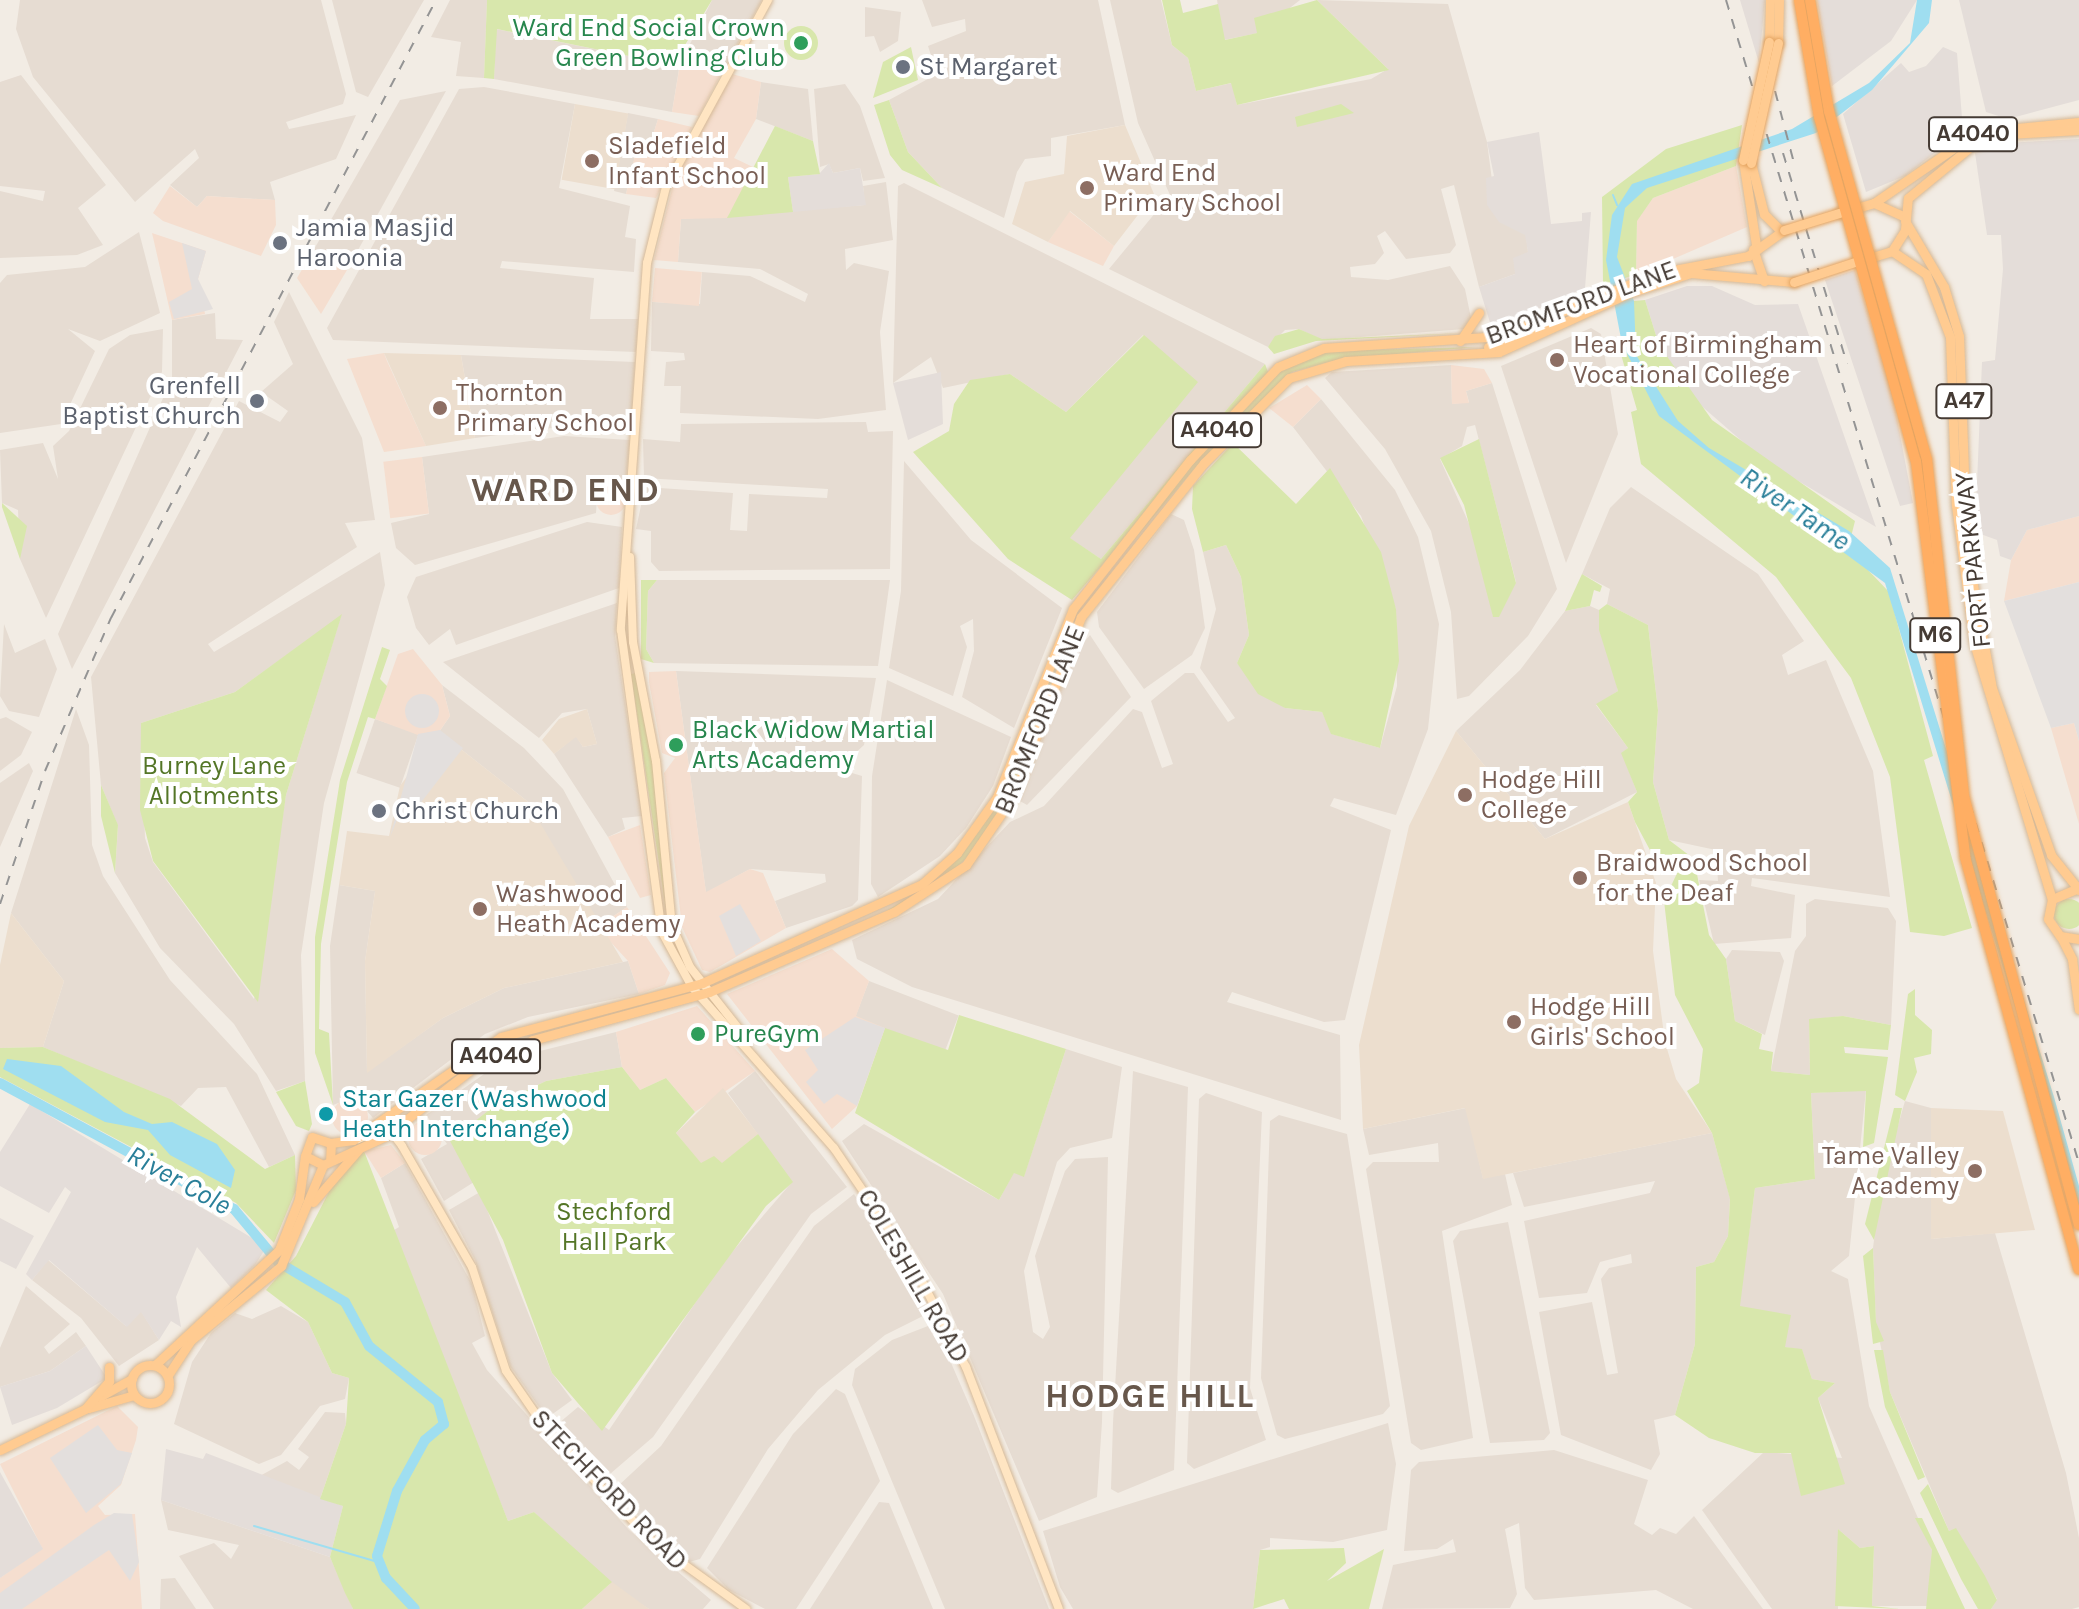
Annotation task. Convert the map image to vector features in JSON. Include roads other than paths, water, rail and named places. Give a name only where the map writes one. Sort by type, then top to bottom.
[{"type":"highway","name":"M6","points":[[1799,0],[1819,117],[1916,461],[1965,857],[2079,1270]]},
{"type":"highway","name":"M6","points":[[1810,0],[1829,111],[1927,460],[1964,796],[2079,1225]]},
{"type":"main road","points":[[692,987],[662,932],[621,630],[651,235],[679,160],[768,0]]},
{"type":"main road","points":[[1770,0],[1773,42]]},
{"type":"main road","points":[[1771,284],[1756,271],[1747,161],[1779,0]]},
{"type":"main road","name":"BROMFORD LANE","points":[[704,990],[922,884],[985,816],[1064,624],[1173,479],[1269,375],[1294,358],[1324,348],[1457,342],[1511,334],[1628,289],[1739,259],[1782,230],[1874,203],[1977,132],[2079,122]]},
{"type":"main road","name":"A4040","points":[[1904,218],[1918,185],[1970,147],[2008,134],[2079,130]]},
{"type":"main road","points":[[1747,161],[1764,214],[1782,230]]},
{"type":"main road","points":[[1874,203],[1904,218],[1892,251]]},
{"type":"main road","name":"FORT PARKWAY","points":[[1904,218],[1944,287],[1959,336],[1972,593],[2005,730],[2051,855],[2079,890],[2052,899]]},
{"type":"main road","name":"BROMFORD LANE","points":[[1699,268],[1771,284],[1794,282],[1892,251]]},
{"type":"main road","name":"FORT PARKWAY","points":[[1892,251],[1926,274],[1950,337],[1968,610],[1974,643],[2052,899],[2049,923],[2072,959],[2079,1010]]},
{"type":"main road","name":"BROMFORD LANE","points":[[704,990],[869,923],[933,892],[993,829],[1014,795],[1081,617],[1184,487],[1264,400],[1304,369],[1499,352],[1582,317],[1610,298]]},
{"type":"main road","points":[[1457,342],[1474,329],[1479,313]]},
{"type":"main road","points":[[1488,347],[1582,317]]},
{"type":"main road","points":[[1173,479],[1184,487]]},
{"type":"main road","name":"COLESHILL ROAD","points":[[629,549],[638,667],[656,761],[671,919],[704,990],[860,1181],[934,1302],[1059,1609]]},
{"type":"main road","points":[[626,670],[638,667]]},
{"type":"main road","points":[[865,912],[869,923]]},
{"type":"main road","points":[[2060,936],[2079,939]]},
{"type":"main road","name":"A4040","points":[[326,1162],[356,1144],[501,1037],[692,987],[704,990]]},
{"type":"main road","name":"A4040","points":[[331,1143],[356,1144],[391,1132],[507,1050],[704,990]]},
{"type":"main road","points":[[501,1037],[507,1050]]},
{"type":"main road","name":"STECHFORD ROAD","points":[[391,1132],[462,1245],[522,1399],[653,1542],[746,1609]]},
{"type":"main road","points":[[284,1253],[312,1137],[331,1143],[307,1212]]},
{"type":"main road","points":[[0,1450],[85,1409],[134,1395],[157,1402],[169,1389],[168,1375],[191,1340],[242,1300],[271,1270],[307,1212],[356,1144]]},
{"type":"main road","points":[[305,1156],[326,1162]]},
{"type":"main road","points":[[85,1409],[96,1398],[132,1379],[141,1367],[155,1365],[173,1344],[271,1270]]},
{"type":"main road","points":[[155,1365],[168,1375]]},
{"type":"main road","points":[[96,1398],[109,1367]]},
{"type":"main road","points":[[132,1379],[134,1395]]},
{"type":"water","name":"River Tame","points":[[1917,0],[1932,0],[1929,23],[1872,90],[1816,133],[1647,188],[1625,208],[1617,257],[1634,301],[1636,355],[1678,421],[1709,448],[1849,531],[1890,568],[2054,1097],[2079,1186],[2079,1216],[1885,583],[1659,416],[1622,344],[1606,260],[1612,215],[1632,184],[1792,129],[1869,83],[1910,43]]},
{"type":"water","points":[[7,1059],[61,1066],[124,1112],[152,1124],[172,1122],[217,1144],[235,1170],[231,1188],[170,1155],[148,1130],[105,1122],[3,1069]]},
{"type":"waterway","points":[[1613,195],[1617,205]]},
{"type":"waterway","name":"River Cole","points":[[0,1083],[234,1209],[278,1262],[345,1302],[369,1346],[438,1402],[444,1424],[425,1440],[397,1491],[377,1556],[386,1578],[415,1609]]},
{"type":"waterway","points":[[254,1526],[378,1562]]},
{"type":"railway","points":[[0,904],[45,771],[111,618],[436,0]]},
{"type":"railway","points":[[1726,0],[2079,1163]]},
{"type":"railway","points":[[1770,72],[1794,163]]},
{"type":"railway","points":[[1783,153],[1847,363]]},
{"type":"place","name":"Ward End Social Crown Green Bowling Club","points":[[801,43]]},
{"type":"place","name":"St Margaret","points":[[903,67]]},
{"type":"place","name":"Sladefield Infant School","points":[[592,161]]},
{"type":"place","name":"Ward End Primary School","points":[[1087,188]]},
{"type":"place","name":"Jamia Masjid Haroonia","points":[[280,243]]},
{"type":"place","name":"Heart of Birmingham Vocational College","points":[[1557,360]]},
{"type":"place","name":"Grenfell Baptist Church","points":[[257,401]]},
{"type":"place","name":"Thornton Primary School","points":[[440,408]]},
{"type":"place","name":"Black Widow Martial Arts Academy","points":[[676,745]]},
{"type":"place","name":"Hodge Hill College","points":[[1465,795]]},
{"type":"place","name":"Christ Church","points":[[379,811]]},
{"type":"place","name":"Braidwood School for the Deaf","points":[[1580,878]]},
{"type":"place","name":"Washwood Heath Academy","points":[[480,909]]},
{"type":"place","name":"Hodge Hill Girls' School","points":[[1514,1022]]},
{"type":"place","name":"PureGym","points":[[698,1034]]},
{"type":"place","name":"Star Gazer (Washwood Heath Interchange)","points":[[326,1114]]},
{"type":"place","name":"Tame Valley Academy","points":[[1975,1171]]},
{"type":"district","name":"WARD END","points":[[566,491]]},
{"type":"district","name":"HODGE HILL","points":[[1150,1397]]},
{"type":"park label","name":"Burney Lane Allotments","points":[[214,781]]},
{"type":"park label","name":"Stechford Hall Park","points":[[614,1227]]}]
